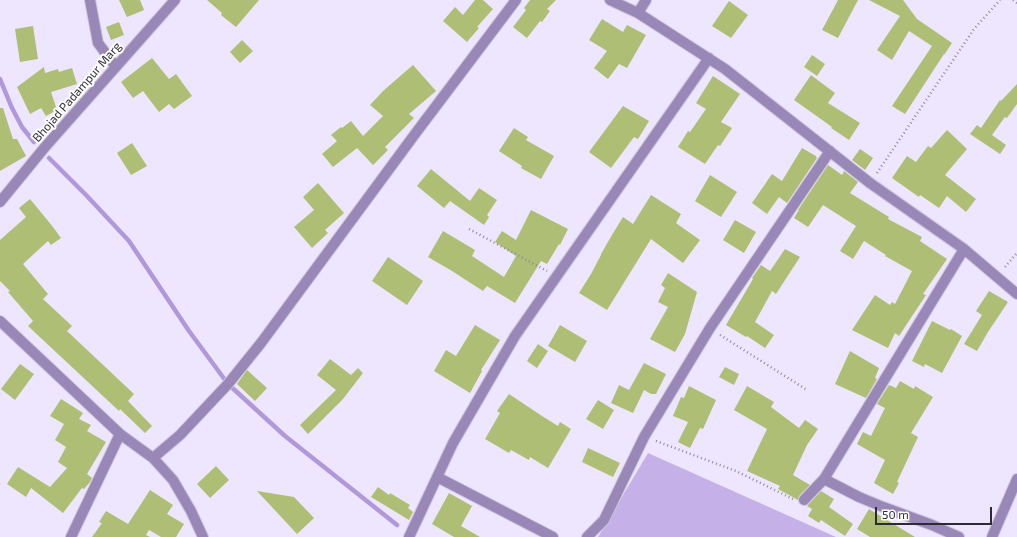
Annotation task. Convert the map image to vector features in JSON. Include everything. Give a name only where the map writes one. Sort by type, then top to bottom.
[{"type":"street","points":[[90,0],[98,43],[116,67]]},
{"type":"street","name":"Bhojad Padampur Marg","points":[[0,202],[45,147],[175,0]]},
{"type":"street","points":[[153,458],[180,435],[228,384],[261,343],[414,134],[516,0]]},
{"type":"street","points":[[610,0],[638,13],[725,69],[870,183],[964,249],[1017,294]]},
{"type":"street","points":[[638,13],[646,0]]},
{"type":"street","points":[[409,537],[453,443],[515,336],[709,58]]},
{"type":"street","points":[[587,537],[604,520],[644,437],[710,328],[830,151]]},
{"type":"street","points":[[804,500],[824,478],[964,249]]},
{"type":"street","points":[[1,327],[120,434],[153,458],[172,480],[191,511],[203,537]]},
{"type":"street","points":[[71,537],[120,434]]},
{"type":"street","points":[[437,477],[553,537]]},
{"type":"street","points":[[824,478],[860,497],[959,537]]},
{"type":"street","points":[[992,537],[1017,479]]},
{"type":"path","points":[[870,183],[974,29],[1000,0]]},
{"type":"path","points":[[1013,0],[1017,3]]},
{"type":"path","points":[[469,229],[556,276]]},
{"type":"path","points":[[996,277],[1017,253]]},
{"type":"path","points":[[710,328],[807,390]]},
{"type":"path","points":[[644,437],[736,471],[803,504],[804,500]]},
{"type":"shaded area","points":[[648,453],[836,537],[598,537]]},
{"type":"building","points":[[119,0],[140,0],[144,10],[127,17]]},
{"type":"building","points":[[207,0],[259,0],[236,27],[221,15],[222,13]]},
{"type":"building","points":[[475,0],[483,0],[493,9],[477,27],[479,28],[467,42],[443,21],[455,7],[463,15]]},
{"type":"building","points":[[530,0],[556,0],[547,9],[550,11],[542,22],[540,21],[527,38],[513,27],[526,10],[524,8]]},
{"type":"building","points":[[838,0],[858,0],[838,38],[822,30]]},
{"type":"building","points":[[869,0],[903,0],[917,19],[952,43],[905,114],[892,106],[932,46],[909,31],[892,60],[877,50],[900,16]]},
{"type":"building","points":[[729,1],[748,15],[731,38],[712,26]]},
{"type":"building","points":[[602,19],[623,32],[627,25],[646,35],[627,68],[619,64],[608,79],[594,68],[607,51],[589,40]]},
{"type":"building","points":[[119,22],[124,35],[111,40],[106,27]]},
{"type":"building","points":[[33,26],[38,59],[20,62],[15,29]]},
{"type":"building","points":[[242,40],[253,51],[240,63],[230,52]]},
{"type":"building","points":[[812,55],[825,64],[817,76],[804,67]]},
{"type":"building","points":[[152,58],[169,79],[176,74],[192,96],[174,109],[169,104],[159,112],[143,91],[133,98],[121,82]]},
{"type":"building","points":[[413,65],[436,91],[409,114],[414,118],[385,147],[388,150],[373,165],[357,148],[333,167],[322,154],[337,141],[331,135],[351,121],[363,136],[383,116],[370,105],[383,91]]},
{"type":"building","points":[[44,67],[45,73],[58,69],[59,72],[72,68],[77,84],[51,92],[57,110],[46,116],[41,108],[30,114],[17,87]]},
{"type":"building","points":[[811,75],[835,93],[828,103],[860,123],[849,140],[794,100]]},
{"type":"building","points":[[713,76],[740,94],[721,122],[732,128],[720,146],[718,145],[705,164],[678,147],[688,131],[690,132],[706,109],[696,103]]},
{"type":"building","points":[[1017,84],[1017,104],[992,135],[1006,145],[1000,154],[970,134],[977,125],[981,128],[1000,100],[1001,101]]},
{"type":"building","points":[[623,106],[649,121],[638,139],[634,137],[611,168],[589,152]]},
{"type":"building","points":[[0,108],[3,108],[13,139],[17,139],[26,156],[0,171]]},
{"type":"building","points":[[514,128],[528,137],[526,140],[554,156],[541,179],[521,168],[522,166],[499,151]]},
{"type":"building","points":[[947,130],[967,149],[945,175],[976,199],[966,212],[947,196],[939,208],[920,195],[919,197],[892,178],[907,156],[916,162],[928,146],[931,148]]},
{"type":"building","points":[[132,143],[147,166],[131,175],[117,153]]},
{"type":"building","points":[[802,148],[817,158],[787,203],[779,197],[767,214],[752,203],[772,174],[782,181]]},
{"type":"building","points":[[860,149],[873,158],[865,170],[852,160]]},
{"type":"building","points":[[828,165],[842,175],[844,171],[858,182],[850,193],[889,217],[888,219],[922,237],[920,241],[947,259],[923,294],[926,295],[899,336],[895,333],[888,348],[852,330],[875,295],[890,305],[892,302],[895,304],[912,271],[885,256],[886,255],[864,241],[853,259],[840,251],[856,226],[823,205],[808,227],[794,218]]},
{"type":"building","points":[[431,169],[470,201],[479,188],[497,200],[487,215],[489,217],[484,225],[450,201],[444,208],[417,186]]},
{"type":"building","points":[[710,175],[737,192],[721,217],[695,201]]},
{"type":"building","points":[[318,183],[344,213],[325,230],[328,233],[312,248],[294,227],[314,210],[303,197]]},
{"type":"building","points":[[651,195],[681,214],[676,223],[700,240],[683,263],[651,239],[607,310],[579,293],[623,217],[633,224]]},
{"type":"building","points":[[30,199],[61,238],[51,245],[48,241],[23,264],[48,294],[43,299],[72,326],[67,331],[134,394],[128,401],[152,426],[145,433],[120,409],[119,411],[28,326],[33,321],[8,292],[10,291],[0,281],[0,240],[26,217],[19,208]]},
{"type":"building","points":[[531,210],[568,229],[560,245],[559,244],[547,264],[541,261],[515,303],[487,286],[483,291],[428,257],[443,231],[475,250],[472,256],[504,277],[516,256],[495,242],[502,231],[516,240]]},
{"type":"building","points":[[735,220],[756,232],[744,253],[723,240]]},
{"type":"building","points":[[785,249],[800,257],[776,294],[772,291],[755,322],[774,335],[765,348],[726,325],[753,279],[752,278],[761,265],[770,271]]},
{"type":"building","points":[[388,257],[423,281],[407,305],[372,281]]},
{"type":"building","points":[[668,273],[697,292],[685,334],[675,352],[650,339],[668,307],[658,302],[665,288],[661,285]]},
{"type":"building","points":[[989,291],[1008,302],[977,351],[964,344],[982,315],[976,311]]},
{"type":"building","points":[[932,321],[950,330],[951,329],[962,336],[942,373],[925,364],[924,367],[912,361]]},
{"type":"building","points":[[475,325],[500,340],[481,370],[482,371],[470,393],[434,371],[446,350],[456,356]]},
{"type":"building","points":[[560,325],[587,341],[575,362],[548,346]]},
{"type":"building","points":[[538,344],[548,351],[537,368],[527,361]]},
{"type":"building","points":[[850,351],[879,368],[875,378],[877,379],[866,398],[835,384]]},
{"type":"building","points":[[330,359],[351,375],[358,368],[363,373],[343,399],[308,434],[300,425],[336,390],[317,375]]},
{"type":"building","points":[[644,363],[666,374],[656,394],[651,394],[644,390],[633,413],[611,403],[619,385],[629,390]]},
{"type":"building","points":[[20,364],[34,374],[15,400],[1,389]]},
{"type":"building","points":[[725,367],[739,374],[734,385],[719,377]]},
{"type":"building","points":[[247,370],[267,388],[255,401],[237,384]]},
{"type":"building","points":[[900,381],[914,389],[915,386],[933,397],[911,433],[918,437],[893,494],[874,483],[885,460],[857,444],[863,432],[871,436],[885,408],[877,404],[889,385],[896,388]]},
{"type":"building","points":[[689,386],[716,400],[703,429],[700,428],[690,448],[678,442],[688,422],[673,416],[681,397],[684,398]]},
{"type":"building","points":[[747,386],[774,402],[771,407],[799,428],[805,420],[818,429],[807,445],[793,475],[810,485],[799,496],[798,500],[778,489],[780,486],[747,471],[767,429],[734,410]]},
{"type":"building","points":[[509,394],[558,426],[560,422],[571,429],[548,468],[530,457],[529,460],[511,450],[509,453],[485,439],[500,413],[497,411]]},
{"type":"building","points":[[61,399],[83,413],[79,419],[91,425],[87,431],[106,442],[87,474],[92,478],[90,482],[84,489],[82,488],[63,513],[31,488],[26,497],[7,484],[18,467],[50,487],[67,468],[58,462],[66,447],[55,440],[64,424],[50,416]]},
{"type":"building","points":[[598,400],[614,410],[603,429],[586,419]]},
{"type":"building","points":[[588,448],[620,463],[613,477],[582,462]]},
{"type":"building","points":[[216,466],[229,480],[210,498],[197,484]]},
{"type":"building","points":[[378,487],[389,495],[390,493],[410,505],[408,508],[413,512],[409,520],[371,497]]},
{"type":"building","points":[[150,490],[173,505],[167,514],[184,524],[176,537],[161,537],[149,530],[146,535],[150,537],[92,537],[102,523],[99,522],[106,511],[128,524]]},
{"type":"building","points":[[257,491],[294,497],[314,518],[297,534]]},
{"type":"building","points":[[821,491],[834,499],[829,507],[853,524],[845,536],[821,520],[819,523],[808,516],[812,509],[807,506]]},
{"type":"building","points":[[449,493],[472,506],[461,526],[480,537],[454,537],[432,524]]},
{"type":"building","points":[[869,509],[915,537],[870,537],[857,529]]},
{"type":"waterway","points":[[0,79],[22,127],[34,142]]},
{"type":"waterway","points":[[49,158],[129,241],[189,331],[228,384],[285,436],[397,525]]}]
